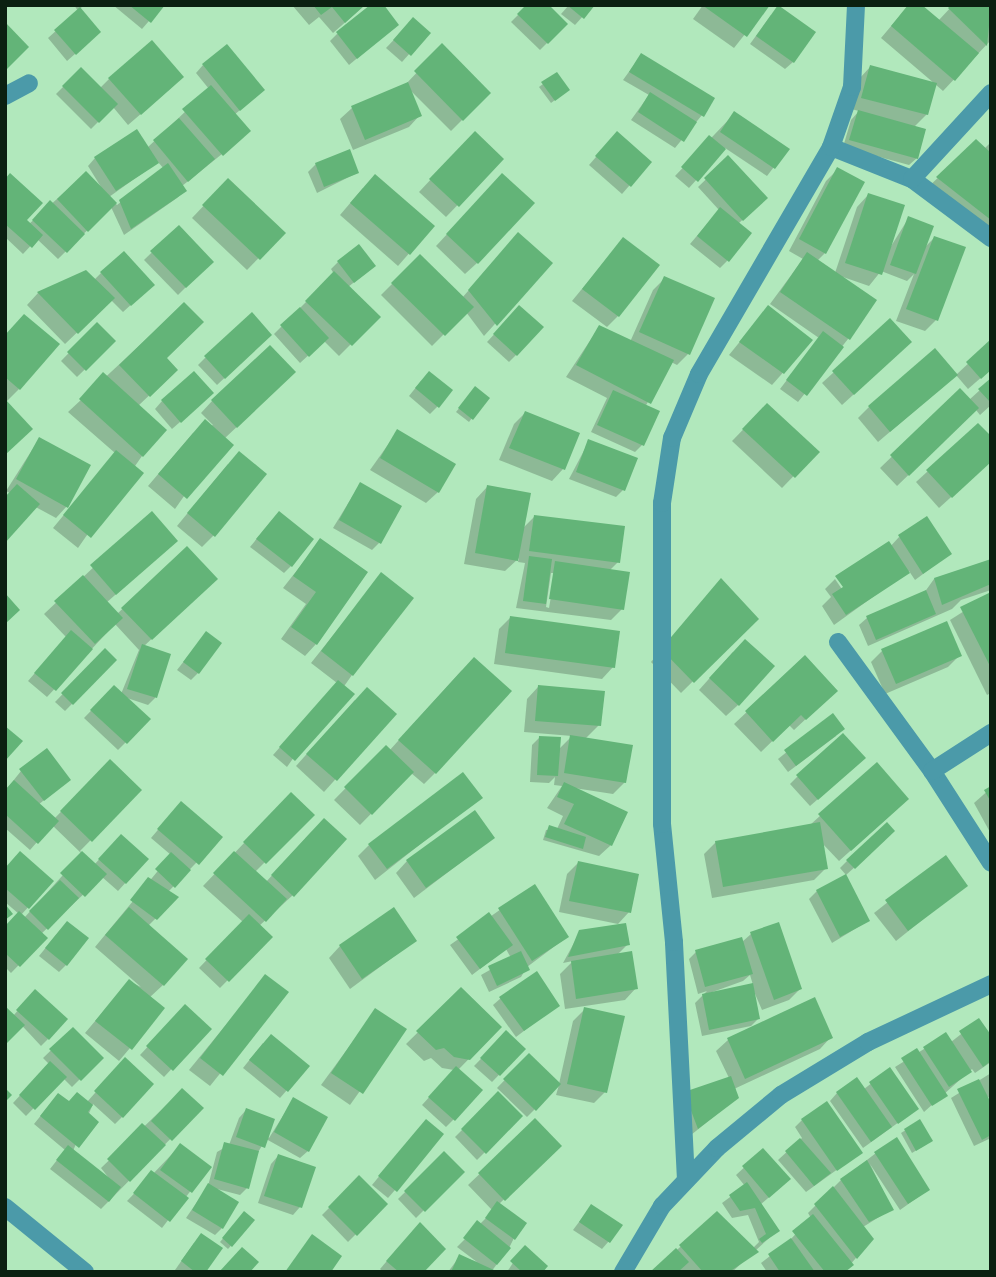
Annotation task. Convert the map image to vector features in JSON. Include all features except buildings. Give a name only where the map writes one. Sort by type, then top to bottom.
[{"type":"street","points":[[686,1180],[674,942],[662,824],[662,503],[672,438],[699,374],[831,147],[852,87],[856,5]]},
{"type":"street","points":[[5,96],[29,83]]},
{"type":"street","points":[[912,179],[991,93]]},
{"type":"street","points":[[831,147],[912,179],[991,238]]},
{"type":"street","points":[[838,642],[932,771],[991,863]]},
{"type":"street","points":[[932,771],[991,733]]},
{"type":"street","points":[[622,1272],[662,1206],[718,1147],[781,1095],[868,1042],[991,984]]},
{"type":"street","points":[[5,1207],[85,1272]]}]
